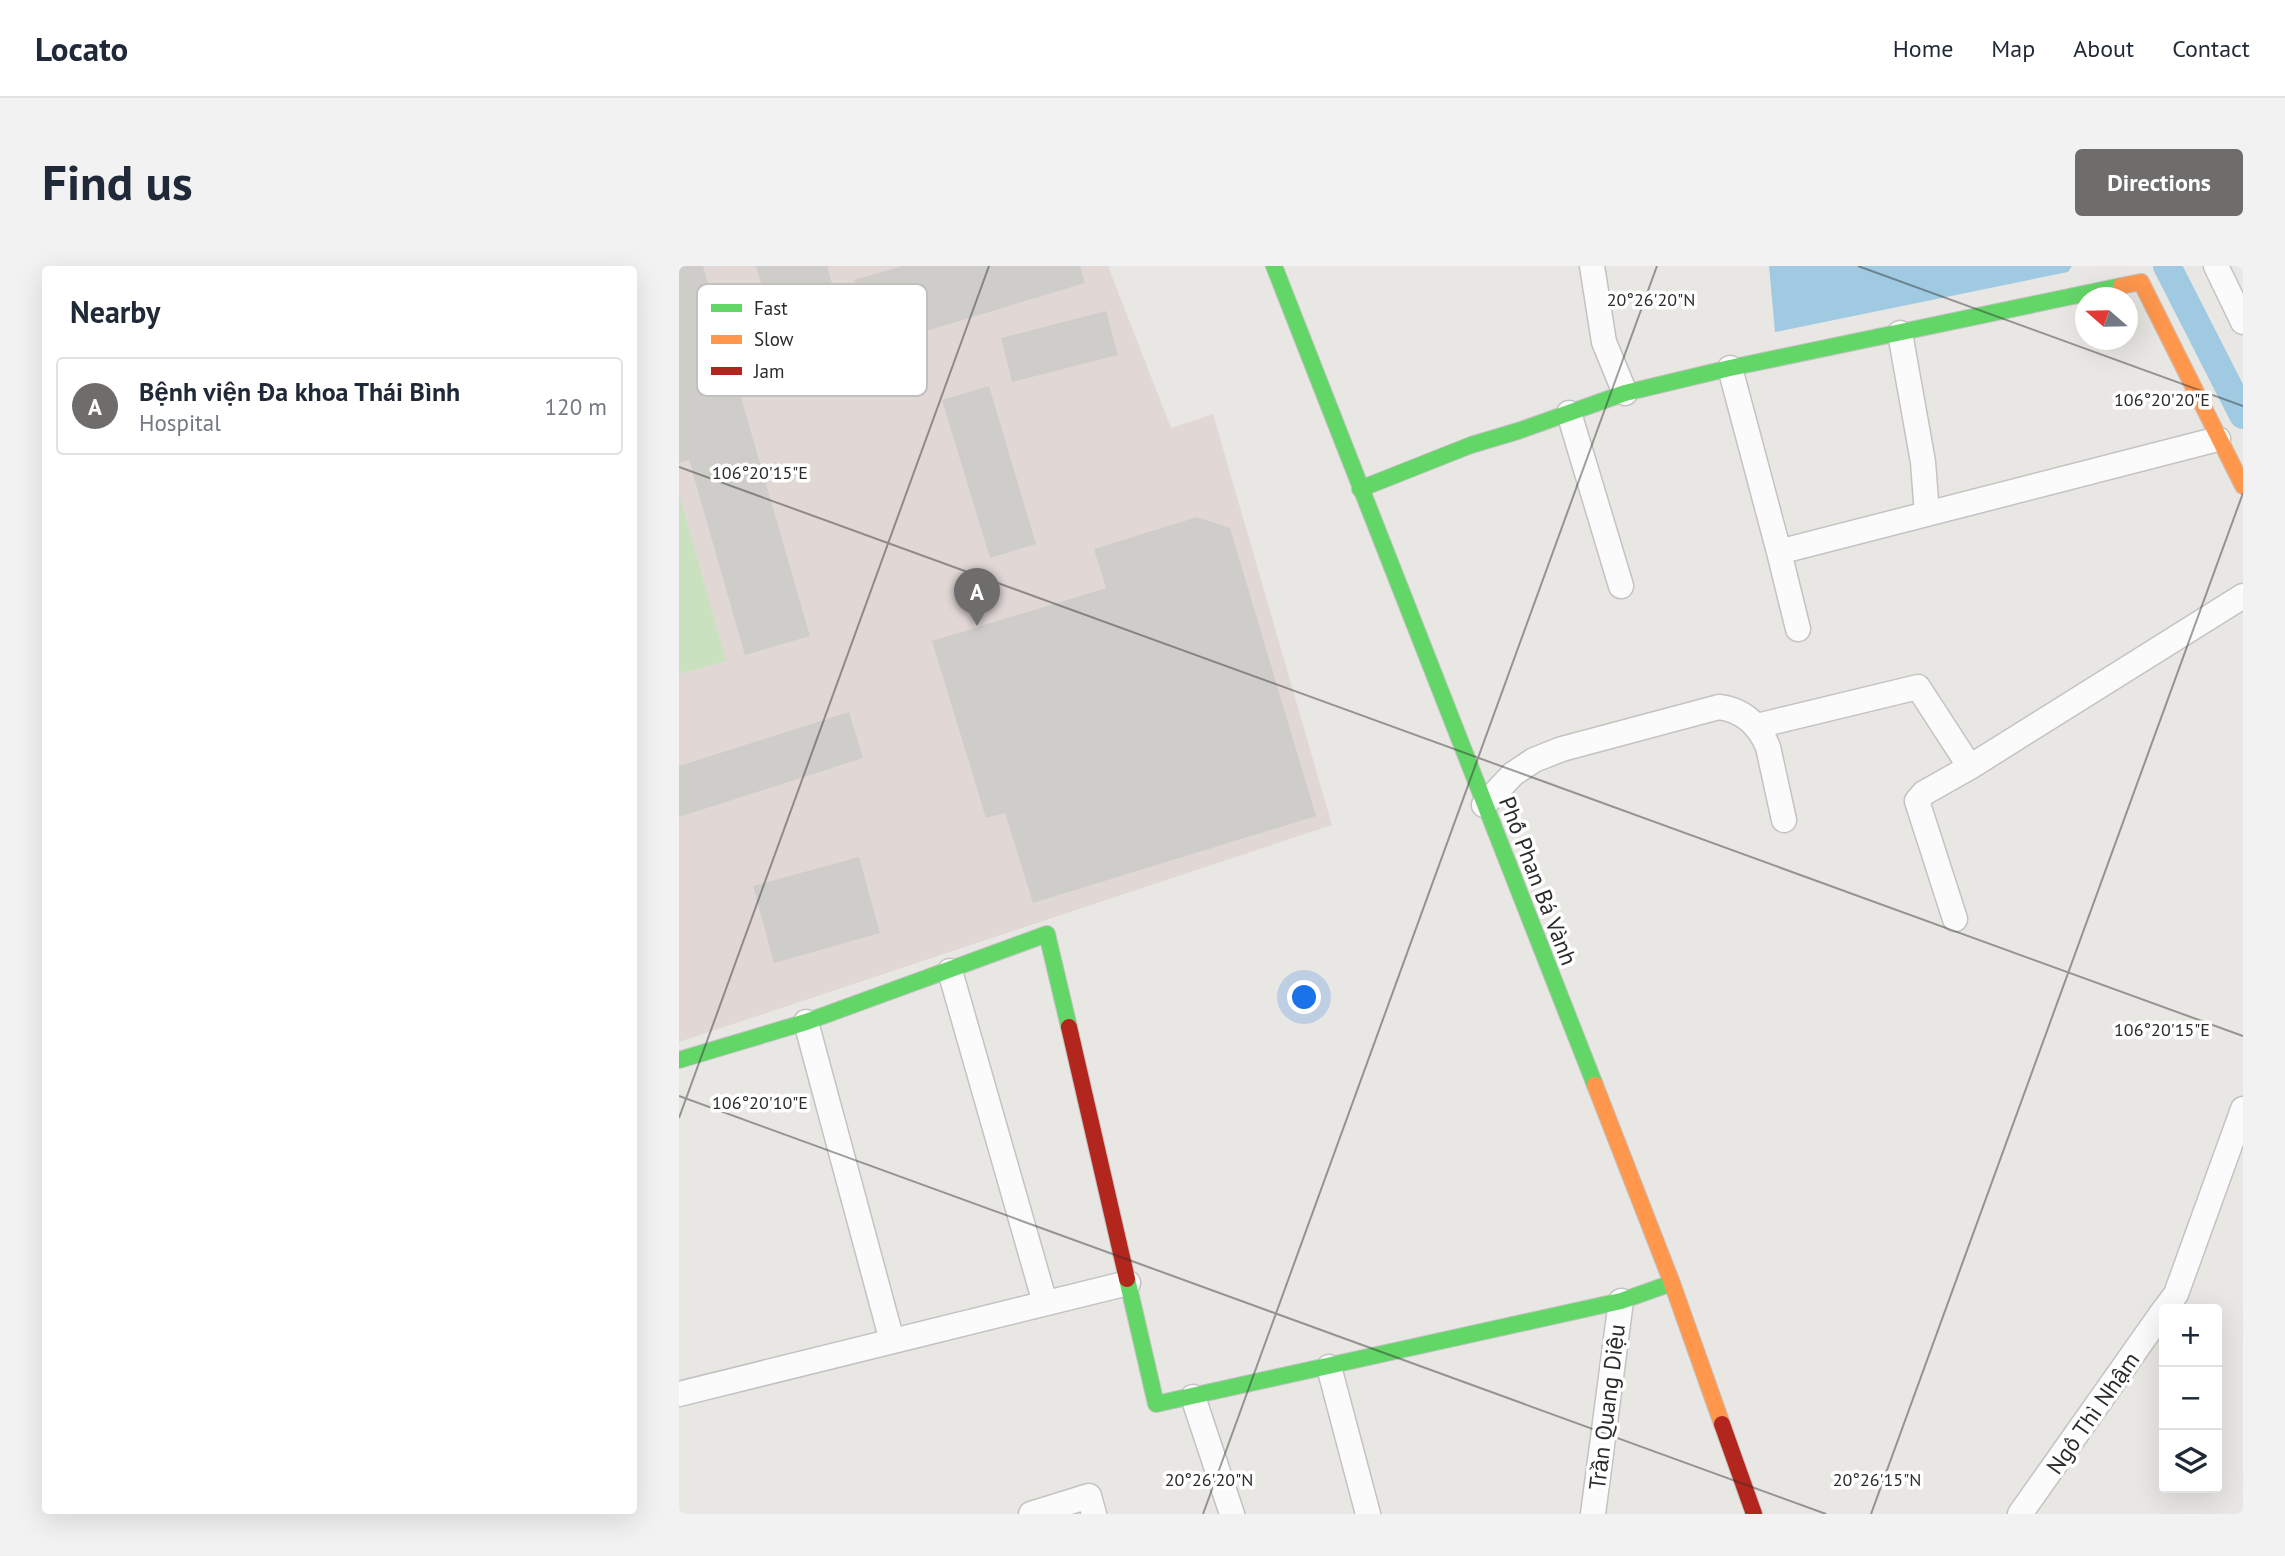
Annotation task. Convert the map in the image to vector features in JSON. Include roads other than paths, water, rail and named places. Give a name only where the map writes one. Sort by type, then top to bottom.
[{"type":"street","name":"Phố Phan Bá Vành","points":[[1274,266],[1672,1283],[1754,1514]]},
{"type":"street","points":[[1592,266],[1604,342],[1625,393]]},
{"type":"street","points":[[2216,266],[2243,322]]},
{"type":"street","points":[[1360,489],[1471,445],[1625,393],[1730,368],[2141,282],[2243,486]]},
{"type":"street","points":[[1900,333],[1923,462],[1927,514]]},
{"type":"street","points":[[1730,368],[1798,629]]},
{"type":"street","points":[[1569,413],[1621,586]]},
{"type":"street","points":[[1779,552],[2218,439]]},
{"type":"street","points":[[1955,919],[1917,801],[1924,793],[2243,596]]},
{"type":"street","points":[[1757,726],[1918,687],[1970,766]]},
{"type":"street","points":[[1484,805],[1520,768],[1562,749],[1719,708],[1742,713],[1757,726],[1769,747],[1784,820]]},
{"type":"street","points":[[679,1060],[806,1022],[1047,934],[1156,1404],[1621,1301],[1672,1283]]},
{"type":"street","points":[[950,971],[1045,1303]]},
{"type":"street","points":[[806,1022],[892,1341]]},
{"type":"street","name":"Ngô Thì Nhậm","points":[[2169,1304],[2176,1294],[2243,1109]]},
{"type":"street","points":[[679,1394],[1128,1283]]},
{"type":"street","name":"Trần Quang Diệu","points":[[1593,1514],[1621,1301]]},
{"type":"street","name":"Ngô Thì Nhậm","points":[[2020,1514],[2159,1318]]},
{"type":"street","points":[[1329,1367],[1368,1514]]},
{"type":"street","points":[[1193,1397],[1232,1514]]},
{"type":"street","points":[[1031,1514],[1090,1496],[1094,1514]]},
{"type":"water","points":[[1769,266],[2072,266],[2068,272],[1775,332]]},
{"type":"waterway","points":[[2167,266],[2243,415]]},
{"type":"place","name":"Bệnh viện Đa khoa Thái Bình","points":[[977,626]]}]
